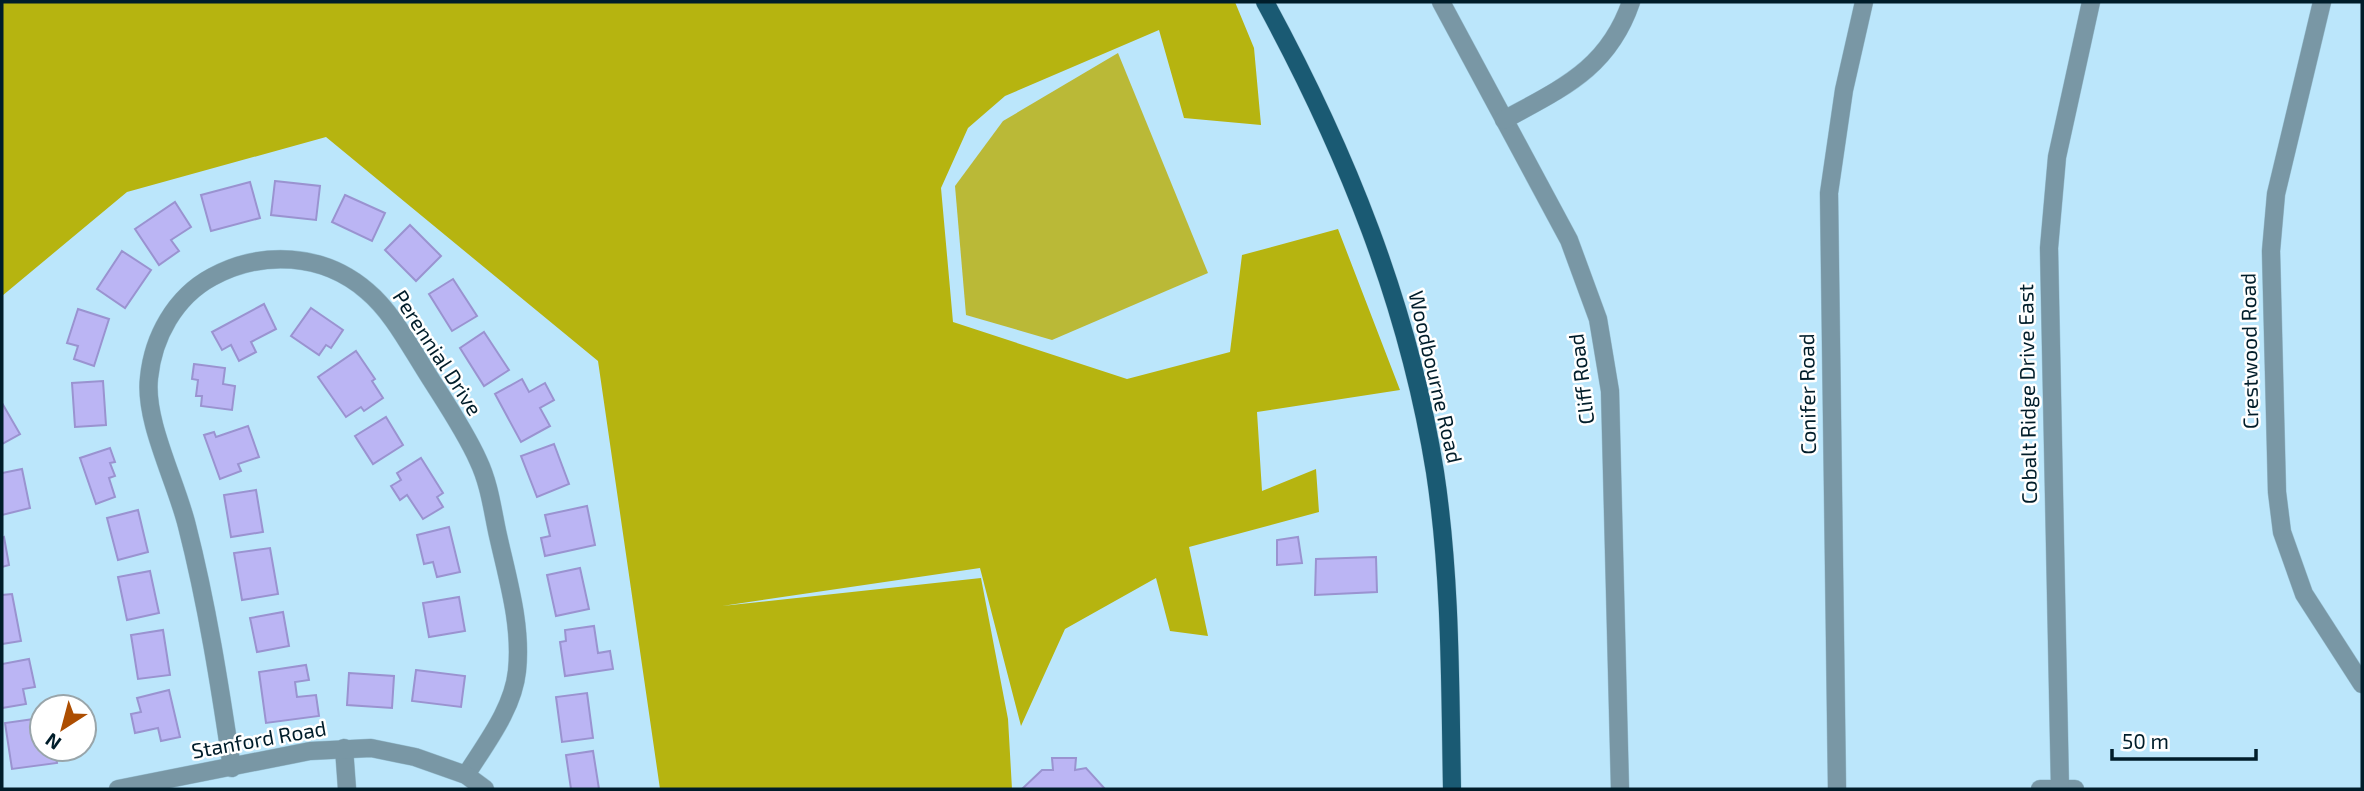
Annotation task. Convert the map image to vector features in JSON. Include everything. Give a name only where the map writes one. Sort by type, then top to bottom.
[{"type":"main road","name":"Woodbourne Road","points":[[1265,2],[1322,112],[1356,188],[1401,316],[1417,381],[1435,473],[1444,557],[1452,789]]},
{"type":"street","name":"Cliff Road","points":[[1441,2],[1569,240],[1598,318],[1605,356],[1613,485],[1620,789]]},
{"type":"street","points":[[1504,120],[1562,88],[1592,67],[1606,52],[1623,23],[1631,2]]},
{"type":"street","name":"Conifer Road","points":[[1837,789],[1829,192],[1844,90],[1864,2]]},
{"type":"street","name":"Cobalt Ridge Drive East","points":[[2060,789],[2049,248],[2057,157],[2091,2]]},
{"type":"street","name":"Crestwood Road","points":[[2322,2],[2275,205],[2271,264],[2277,492],[2282,532],[2304,594],[2362,684]]},
{"type":"street","name":"Perennial Drive","points":[[232,768],[188,528],[153,419],[148,379],[153,353],[164,326],[189,294],[224,271],[255,260],[278,258],[301,260],[331,269],[368,291],[387,312],[469,443],[489,490],[517,627],[517,675],[499,721],[466,775]]},
{"type":"street","points":[[344,748],[347,789]]},
{"type":"street","name":"Stanford Road","points":[[118,789],[310,751],[344,748],[385,750],[466,775],[485,789]]},
{"type":"street","points":[[2040,789],[2075,789]]},
{"type":"shaded area","points":[[2,2],[1235,2],[1254,48],[1261,125],[1184,118],[1159,30],[1005,96],[968,128],[941,188],[953,322],[1127,379],[1230,352],[1242,255],[1338,229],[1400,390],[1257,412],[1262,491],[1316,469],[1319,512],[1189,547],[1208,636],[1170,631],[1156,578],[1065,629],[1021,726],[980,568],[722,606],[981,578],[1008,719],[1012,789],[660,789],[598,361],[326,137],[127,192],[2,296]]},
{"type":"shaded area","points":[[1118,53],[1208,273],[1052,340],[966,315],[955,186],[1003,121]]},
{"type":"building","points":[[275,181],[320,186],[316,220],[271,215]]},
{"type":"building","points":[[250,182],[260,218],[211,231],[201,195]]},
{"type":"building","points":[[345,195],[385,213],[372,241],[332,222]]},
{"type":"building","points":[[175,202],[191,227],[171,240],[179,251],[159,265],[135,229]]},
{"type":"building","points":[[410,225],[441,256],[416,281],[385,250]]},
{"type":"building","points":[[122,251],[151,270],[125,308],[97,289]]},
{"type":"building","points":[[453,279],[477,316],[452,331],[429,294]]},
{"type":"building","points":[[264,304],[276,329],[251,342],[256,352],[239,361],[231,345],[222,350],[212,332]]},
{"type":"building","points":[[311,308],[343,330],[331,348],[326,345],[319,355],[291,336]]},
{"type":"building","points":[[78,309],[109,319],[94,366],[74,359],[78,346],[67,343]]},
{"type":"building","points":[[484,332],[509,370],[484,386],[460,348]]},
{"type":"building","points":[[356,351],[375,379],[372,381],[383,398],[364,411],[361,407],[346,417],[318,377]]},
{"type":"building","points":[[194,364],[225,368],[223,384],[235,386],[232,410],[201,406],[202,396],[196,396],[198,380],[192,379]]},
{"type":"building","points":[[522,379],[529,392],[545,383],[554,400],[540,408],[550,426],[521,442],[495,394]]},
{"type":"building","points":[[103,381],[106,425],[75,427],[72,383]]},
{"type":"building","points":[[2,403],[20,434],[2,444]]},
{"type":"building","points":[[386,417],[403,445],[373,464],[355,436]]},
{"type":"building","points":[[248,426],[259,457],[238,464],[241,471],[220,479],[204,435],[214,432],[216,437]]},
{"type":"building","points":[[554,444],[569,484],[537,497],[521,456]]},
{"type":"building","points":[[110,448],[115,462],[110,463],[115,476],[109,478],[115,497],[96,504],[80,458]]},
{"type":"building","points":[[421,458],[443,493],[437,497],[443,507],[423,519],[407,495],[400,500],[391,486],[401,480],[397,473]]},
{"type":"building","points":[[22,469],[30,508],[2,515],[2,473]]},
{"type":"building","points":[[256,490],[263,532],[231,537],[224,495]]},
{"type":"building","points":[[587,506],[595,545],[545,556],[541,538],[550,536],[545,515]]},
{"type":"building","points":[[138,510],[148,552],[118,560],[107,518]]},
{"type":"building","points":[[449,527],[460,572],[437,577],[433,562],[424,564],[417,535]]},
{"type":"building","points":[[4,537],[9,565],[2,567],[2,538]]},
{"type":"building","points":[[1298,537],[1302,563],[1277,565],[1277,540]]},
{"type":"building","points":[[270,548],[278,594],[242,600],[234,553]]},
{"type":"building","points":[[1376,557],[1377,592],[1315,595],[1316,559]]},
{"type":"building","points":[[580,568],[589,609],[556,616],[547,575]]},
{"type":"building","points":[[150,571],[159,613],[127,620],[118,577]]},
{"type":"building","points":[[12,594],[21,641],[2,644],[2,595]]},
{"type":"building","points":[[459,597],[465,631],[429,637],[423,603]]},
{"type":"building","points":[[283,612],[289,646],[257,652],[250,618]]},
{"type":"building","points":[[594,626],[598,653],[610,651],[613,669],[565,676],[560,642],[566,641],[565,630]]},
{"type":"building","points":[[163,630],[170,675],[138,679],[131,635]]},
{"type":"building","points":[[29,659],[35,687],[23,689],[26,704],[2,708],[2,664]]},
{"type":"building","points":[[306,665],[309,680],[295,682],[297,697],[316,695],[319,716],[266,723],[259,672]]},
{"type":"building","points":[[416,670],[465,676],[461,707],[412,701]]},
{"type":"building","points":[[349,673],[394,676],[392,708],[347,705]]},
{"type":"building","points":[[169,690],[180,737],[161,741],[158,728],[135,733],[131,714],[141,712],[137,698]]},
{"type":"building","points":[[587,693],[593,738],[562,742],[556,697]]},
{"type":"building","points":[[28,720],[28,763],[57,763],[12,769],[5,723]]},
{"type":"building","points":[[593,751],[599,789],[571,789],[566,755]]},
{"type":"building","points":[[1052,758],[1076,758],[1075,770],[1086,768],[1105,789],[1022,789],[1042,770],[1053,770]]}]
